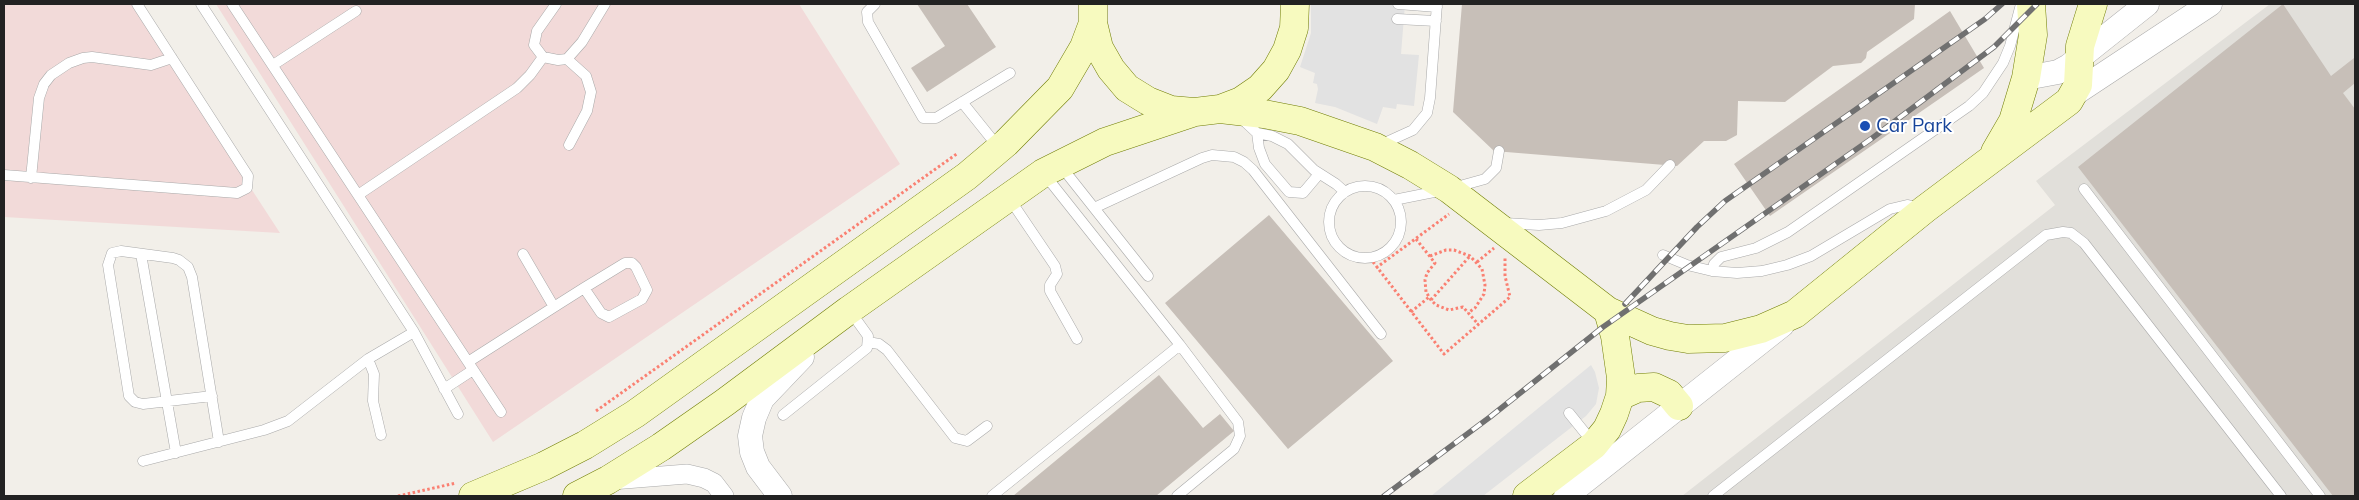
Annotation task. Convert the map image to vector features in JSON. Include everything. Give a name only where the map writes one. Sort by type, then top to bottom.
[{"type":"main road","points":[[577,496],[608,480],[724,403],[849,310],[1051,168],[1106,142],[1216,111],[1241,101],[1254,92],[1276,70],[1287,50],[1294,28],[1295,4]]},
{"type":"main road","points":[[1987,164],[2013,121],[2026,78],[2033,35],[2031,4]]},
{"type":"main road","points":[[1093,14],[1099,48],[1111,69],[1127,88],[1155,104],[1171,110],[1216,111],[1300,121],[1375,147],[1410,165],[1449,189],[1492,231],[1608,311],[1652,331],[1688,339],[1706,339],[1725,338],[1761,329],[1795,314],[1924,209],[1987,164],[2069,100],[2078,85],[2083,33],[2093,4]]},
{"type":"main road","points":[[465,489],[544,466],[635,414],[959,182],[993,140],[1060,88],[1084,47],[1093,14]]},
{"type":"main road","points":[[1527,496],[1594,445],[1607,429],[1620,396],[1621,378],[1608,311]]},
{"type":"main road","points":[[1620,396],[1638,388],[1654,387],[1669,394],[1679,406]]},
{"type":"street","points":[[2026,78],[2058,72],[2079,60],[2147,4]]},
{"type":"street","points":[[2074,94],[2210,4]]},
{"type":"street","points":[[1566,496],[1795,314]]},
{"type":"street","points":[[780,496],[758,467],[752,452],[750,436],[754,418],[762,399],[807,353],[822,330]]},
{"type":"street","points":[[608,480],[688,474],[714,483],[724,496]]},
{"type":"lane","points":[[4,176],[237,193],[245,191],[249,184],[248,176],[137,4]]},
{"type":"lane","points":[[200,4],[414,332],[458,414]]},
{"type":"lane","points":[[232,4],[501,412]]},
{"type":"lane","points":[[556,4],[534,37],[537,51],[549,60],[567,59],[586,76],[591,92],[587,111],[569,145]]},
{"type":"lane","points":[[567,59],[587,36],[605,4]]},
{"type":"lane","points":[[875,4],[868,12],[868,22],[920,115],[927,119],[936,118],[1010,73]]},
{"type":"lane","points":[[1375,147],[1407,134],[1419,126],[1427,113],[1430,98],[1437,5],[1398,4]]},
{"type":"lane","points":[[1712,271],[1717,260],[1721,257],[1756,248],[1788,232],[1969,106],[1983,93],[2003,63],[2010,46],[2021,4]]},
{"type":"lane","points":[[273,65],[356,11]]},
{"type":"lane","points":[[1397,19],[1436,22]]},
{"type":"lane","points":[[31,178],[39,98],[44,84],[51,75],[69,63],[83,58],[92,57],[151,65],[172,58]]},
{"type":"lane","points":[[358,195],[516,88],[530,75],[543,57]]},
{"type":"lane","points":[[962,102],[993,140]]},
{"type":"lane","points":[[1216,111],[1257,133],[1272,136],[1288,144],[1319,174],[1345,192]]},
{"type":"lane","points":[[1257,133],[1259,148],[1265,164],[1288,192],[1303,193],[1319,174]]},
{"type":"lane","points":[[1394,200],[1480,181],[1490,176],[1496,168],[1499,151]]},
{"type":"lane","points":[[1094,208],[1202,158],[1212,155],[1234,157],[1244,162],[1253,170],[1381,334]]},
{"type":"lane","points":[[1492,231],[1584,218],[1613,208],[1646,190],[1670,165]]},
{"type":"lane","points":[[1051,168],[1094,208],[1148,276]]},
{"type":"lane","points":[[1051,168],[1238,422],[1240,436],[1234,449],[1177,496]]},
{"type":"lane","points":[[1362,186],[1371,186],[1380,189],[1394,200],[1401,216],[1400,232],[1397,240],[1386,252],[1370,258],[1352,256],[1338,246],[1330,231],[1330,213],[1345,192],[1362,186]]},
{"type":"lane","points":[[2084,189],[2320,496]]},
{"type":"lane","points":[[1008,197],[1055,266],[1057,274],[1050,291],[1077,339]]},
{"type":"lane","points":[[1663,255],[1687,265],[1712,271],[1754,272],[1787,266],[1811,256],[1890,209],[1907,205],[1924,209]]},
{"type":"lane","points":[[1713,496],[2046,235],[2062,232],[2071,233],[2084,242],[2281,496]]},
{"type":"lane","points":[[212,396],[139,403],[132,400],[128,392],[108,261],[112,253],[116,251],[179,260],[185,264],[190,272],[212,396],[219,442]]},
{"type":"lane","points":[[141,254],[176,453]]},
{"type":"lane","points":[[522,254],[554,307]]},
{"type":"lane","points":[[444,388],[470,366],[554,307],[584,288],[628,262],[636,267],[646,290],[642,299],[609,317],[601,313],[584,288]]},
{"type":"lane","points":[[783,415],[863,353],[868,342],[865,331],[849,310]]},
{"type":"lane","points":[[143,461],[264,430],[288,421],[368,359],[414,332]]},
{"type":"lane","points":[[868,342],[878,344],[886,350],[955,438],[967,441],[987,426]]},
{"type":"lane","points":[[992,496],[1180,345]]},
{"type":"lane","points":[[368,359],[374,374],[373,401],[381,435]]},
{"type":"lane","points":[[1568,413],[1594,445]]},
{"type":"path","points":[[594,412],[993,140]]},
{"type":"path","points":[[1376,268],[1451,212],[1457,217]]},
{"type":"path","points":[[1477,262],[1498,245],[1492,231]]},
{"type":"path","points":[[1416,239],[1435,263],[1427,273],[1425,280],[1430,298],[1442,308],[1449,310],[1463,307],[1478,324]]},
{"type":"path","points":[[1430,256],[1446,250],[1463,252],[1477,262],[1484,277],[1484,294],[1475,308],[1468,313]]},
{"type":"path","points":[[1370,258],[1444,354],[1510,297],[1505,276],[1506,251]]},
{"type":"path","points":[[1411,312],[1430,298],[1470,256]]},
{"type":"path","points":[[398,496],[465,489]]},
{"type":"shaded area","points":[[4,4],[131,4],[280,233],[4,217]]},
{"type":"shaded area","points":[[216,4],[799,4],[900,164],[493,442]]},
{"type":"shaded area","points":[[1311,4],[1405,4],[1401,54],[1419,55],[1414,106],[1397,104],[1396,109],[1383,107],[1377,124],[1335,107],[1315,103],[1318,89],[1317,84],[1313,83],[1315,73],[1300,67],[1311,33]]},
{"type":"shaded area","points":[[2270,4],[2355,4],[2355,496],[1682,496],[2055,205],[2036,181]]},
{"type":"shaded area","points":[[1591,365],[1599,388],[1596,404],[1586,416],[1483,496],[1431,496]]},
{"type":"building","points":[[917,4],[967,4],[996,47],[927,92],[911,68],[945,46]]},
{"type":"building","points":[[1462,4],[1915,4],[1914,19],[1867,52],[1866,58],[1861,63],[1833,66],[1785,102],[1738,101],[1737,135],[1726,141],[1704,141],[1677,166],[1494,151],[1453,112]]},
{"type":"building","points":[[2283,4],[2331,76],[2354,58],[2355,60],[2355,83],[2343,93],[2355,109],[2355,496],[2333,496],[2078,167]]},
{"type":"building","points":[[1950,11],[1984,68],[1770,216],[1734,164]]},
{"type":"building","points":[[1269,215],[1393,361],[1288,449],[1165,303]]},
{"type":"building","points":[[1159,375],[1203,428],[1220,414],[1234,431],[1156,496],[1013,496]]},
{"type":"railway","points":[[1625,304],[1697,227],[1725,201],[1985,19],[2002,4]]},
{"type":"railway","points":[[1384,496],[1490,417],[1603,327],[1871,139],[1994,47],[2037,4]]},
{"type":"place","name":"Car Park","points":[[1865,126]]}]
